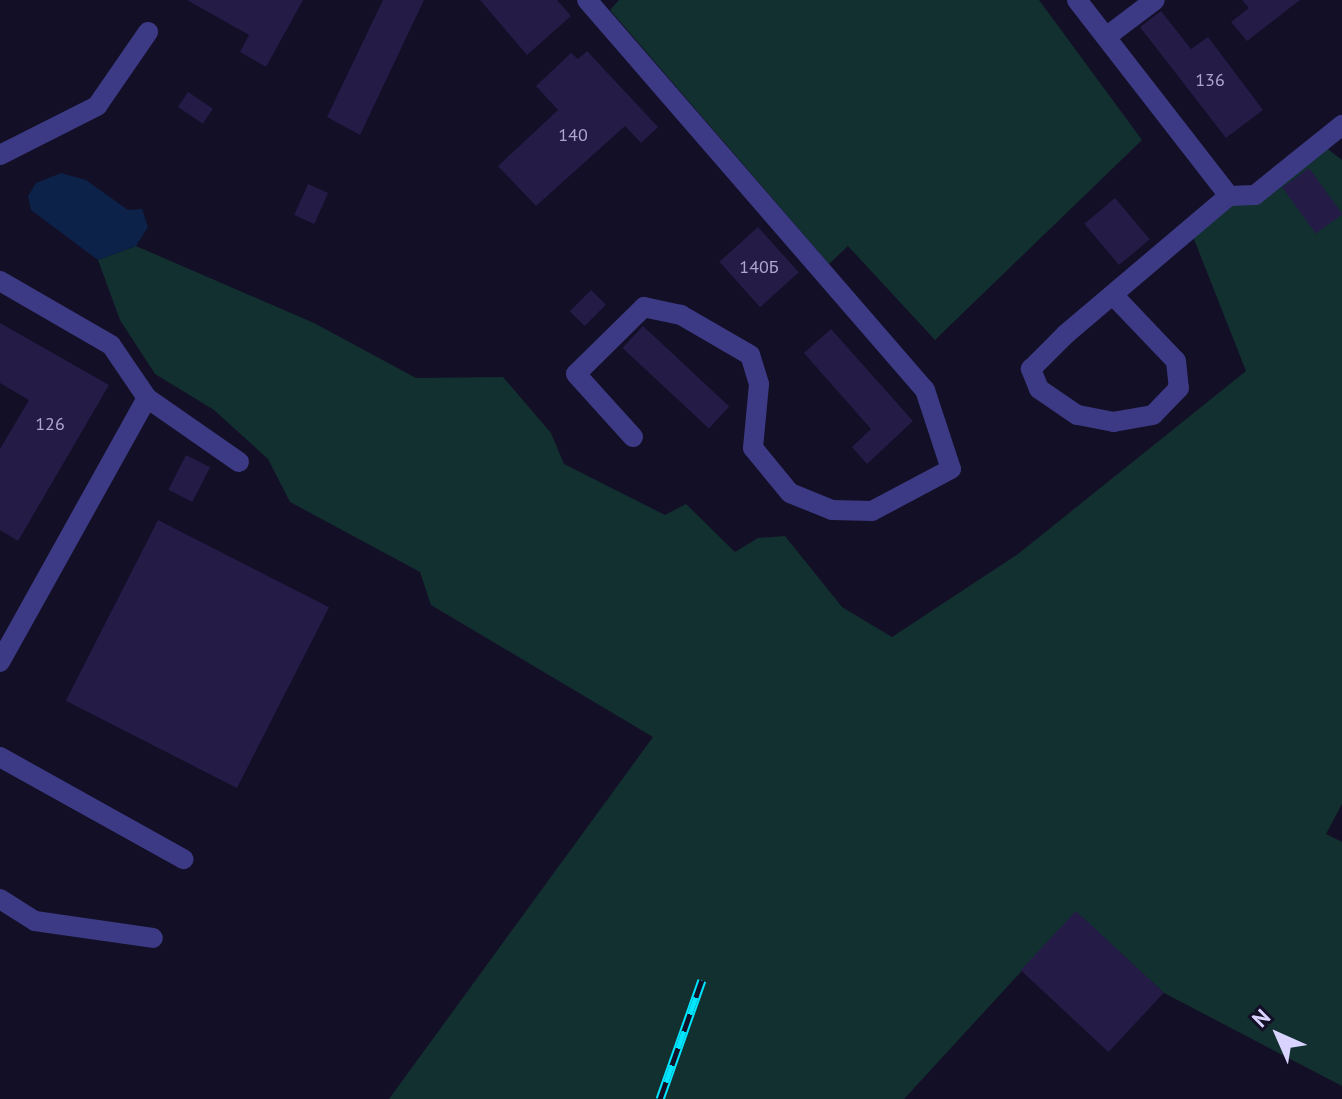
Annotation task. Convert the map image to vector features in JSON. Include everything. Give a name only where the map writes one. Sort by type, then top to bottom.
[{"type":"street","points":[[587,0],[925,390],[951,469],[872,511],[832,510],[790,493],[753,448],[759,384],[750,355],[681,315],[644,307],[576,374],[633,437]]},
{"type":"street","points":[[1077,0],[1229,196]]},
{"type":"street","points":[[1106,37],[1155,0]]},
{"type":"street","points":[[0,155],[97,106],[148,32]]},
{"type":"street","points":[[1113,295],[1176,361],[1179,388],[1153,415],[1114,422],[1077,415],[1039,389],[1031,369],[1113,295],[1229,196],[1255,195],[1342,125]]},
{"type":"street","points":[[0,281],[111,345],[147,398],[239,462]]},
{"type":"street","points":[[0,662],[147,398]]},
{"type":"street","points":[[0,757],[183,859]]},
{"type":"street","points":[[0,899],[35,921],[153,938]]},
{"type":"green space","points":[[619,0],[1039,0],[1142,140],[935,340],[848,246],[829,264],[610,10]]},
{"type":"green space","points":[[1320,143],[1342,160],[1342,804],[1326,834],[1342,842],[1342,1086],[1164,993],[1076,912],[904,1099],[389,1099],[653,737],[431,605],[420,572],[290,502],[268,459],[214,410],[155,374],[120,320],[98,260],[136,246],[314,323],[416,378],[503,377],[551,433],[564,464],[665,515],[686,504],[735,552],[758,538],[785,536],[842,607],[892,637],[1018,554],[1246,371],[1190,229],[1229,196],[1255,195]]},
{"type":"water","points":[[61,173],[86,180],[128,210],[142,209],[148,227],[136,246],[98,260],[31,210],[28,196],[36,183]]},
{"type":"building","points":[[187,0],[303,0],[266,67],[240,52],[249,35]]},
{"type":"building","points":[[383,0],[424,0],[360,135],[327,117]]},
{"type":"building","points":[[480,0],[557,0],[571,16],[527,55]]},
{"type":"building","points":[[1242,0],[1300,0],[1247,41],[1231,22],[1249,8]]},
{"type":"building","points":[[1161,11],[1191,49],[1208,37],[1263,110],[1226,138],[1140,27]]},
{"type":"building","points":[[587,51],[658,127],[641,143],[625,126],[536,206],[498,166],[558,110],[536,86],[571,53],[578,59]]},
{"type":"building","points":[[188,92],[213,109],[203,124],[178,107]]},
{"type":"building","points":[[1309,168],[1342,213],[1316,234],[1282,187]]},
{"type":"building","points":[[308,184],[328,193],[314,224],[294,215]]},
{"type":"building","points":[[1115,198],[1150,239],[1119,265],[1084,224]]},
{"type":"building","points":[[758,227],[799,272],[760,307],[719,262]]},
{"type":"building","points":[[591,290],[606,305],[585,326],[570,311]]},
{"type":"building","points":[[0,323],[109,385],[18,541],[0,530],[0,449],[29,400],[0,383]]},
{"type":"building","points":[[643,326],[729,406],[709,428],[623,348]]},
{"type":"building","points":[[831,329],[913,421],[867,464],[852,447],[871,429],[804,353]]},
{"type":"building","points":[[186,455],[210,467],[192,502],[168,490]]},
{"type":"building","points":[[158,520],[329,607],[237,788],[66,701]]},
{"type":"building","points":[[1076,911],[1164,993],[1109,1052],[1021,970]]},
{"type":"railway","points":[[660,1099],[702,980]]}]
